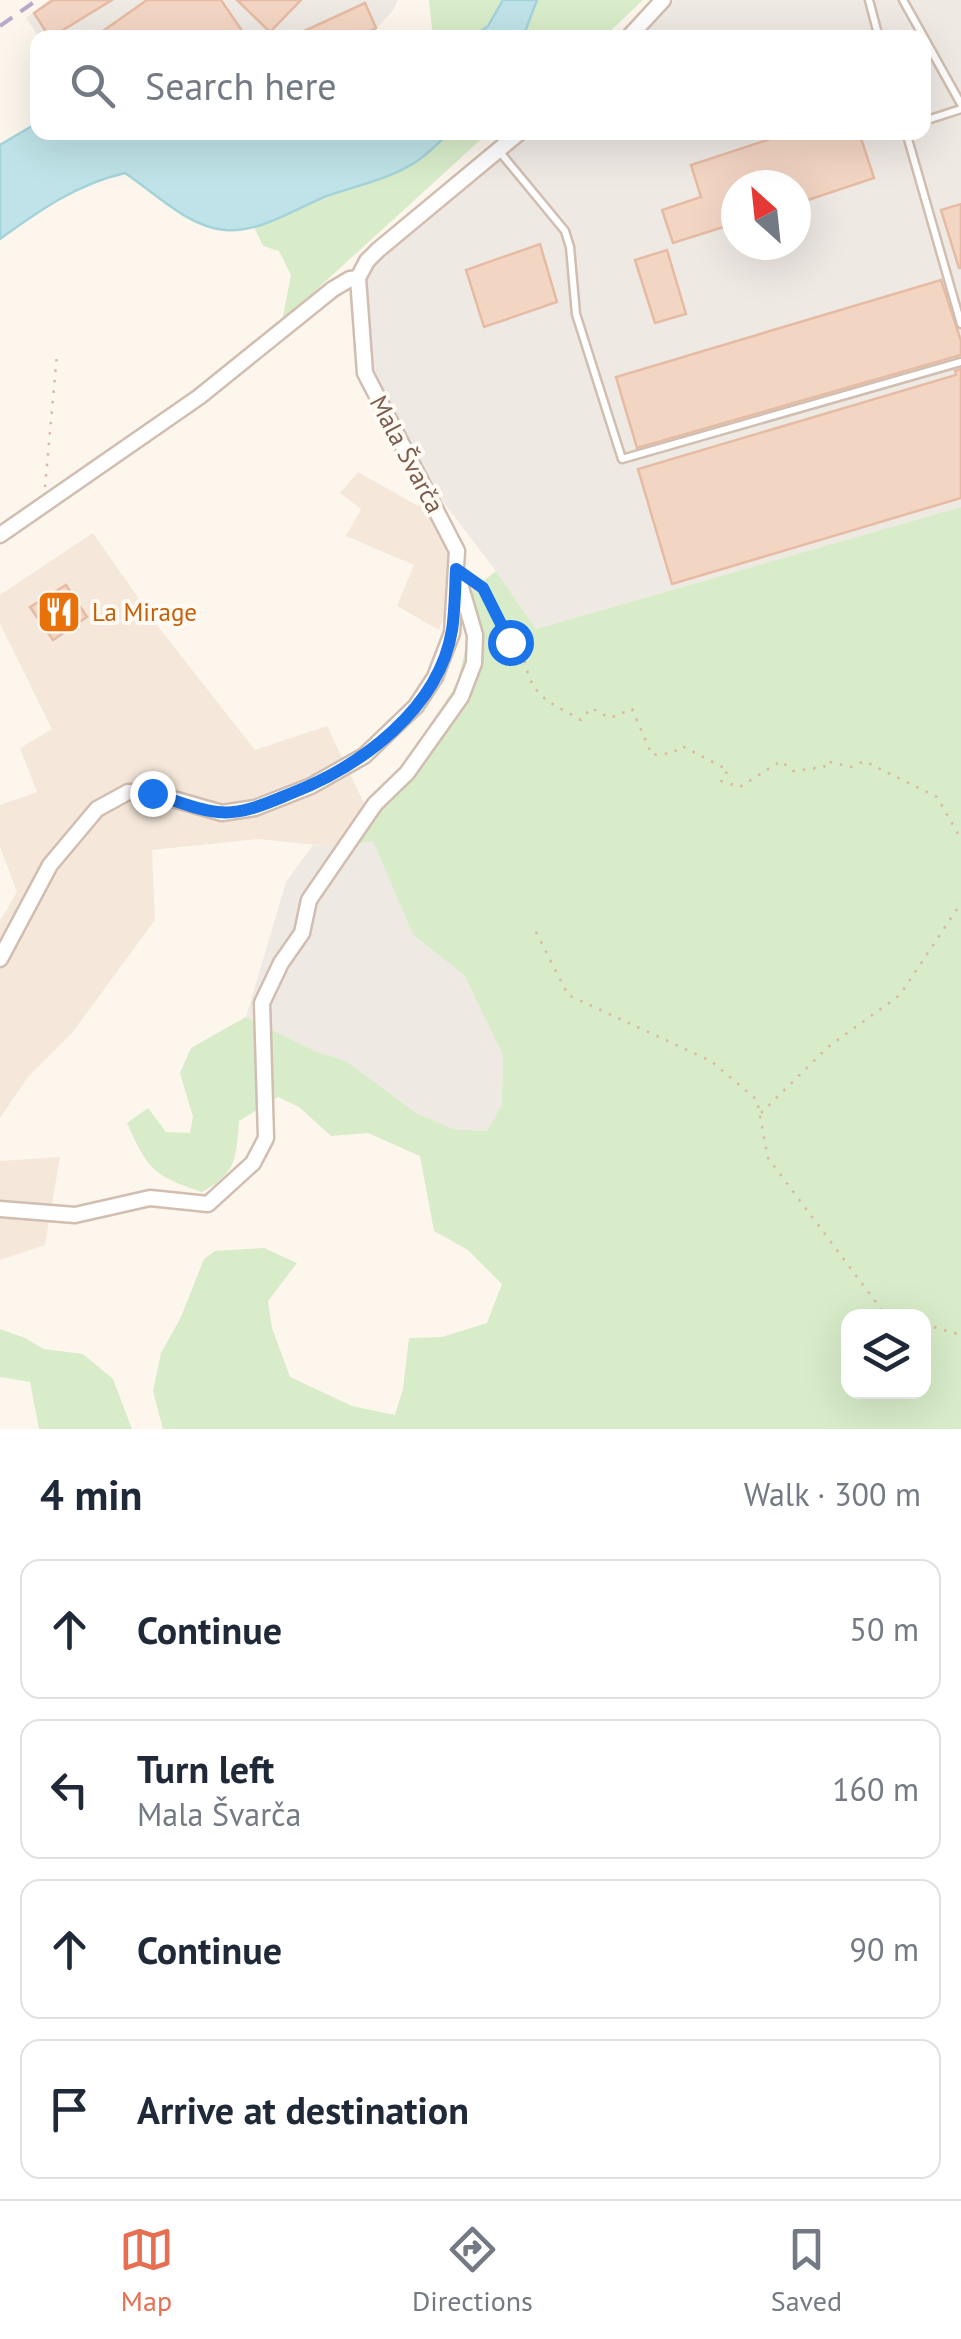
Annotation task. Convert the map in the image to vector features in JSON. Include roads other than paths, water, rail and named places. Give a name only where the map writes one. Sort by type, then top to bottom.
[{"type":"street","points":[[635,30],[663,0]]},
{"type":"street","points":[[0,535],[199,397],[333,289],[358,278],[378,250],[510,140]]},
{"type":"street","name":"Mala Švarča","points":[[0,958],[50,866],[97,809],[128,792],[152,793],[222,813],[255,808],[311,786],[364,756],[416,706],[435,676],[452,633],[457,551],[365,373],[358,278]]},
{"type":"street","points":[[0,1209],[75,1215],[150,1198],[208,1204],[253,1164],[266,1138],[262,1003],[281,963],[302,933],[309,900],[374,804],[407,773],[461,697],[474,664],[475,635],[457,571]]},
{"type":"lane","points":[[870,0],[877,30]]},
{"type":"lane","points":[[903,0],[919,30]]},
{"type":"lane","points":[[931,51],[961,106],[931,117]]},
{"type":"lane","points":[[908,140],[961,324]]},
{"type":"lane","points":[[498,150],[564,231],[570,248],[576,314],[622,459],[961,362]]},
{"type":"water","points":[[503,0],[537,0],[526,30],[483,30]]},
{"type":"water","points":[[30,127],[30,140],[441,140],[399,171],[252,228],[225,230],[198,223],[125,173],[75,191],[0,239],[0,145]]},
{"type":"railway","points":[[0,26],[37,0]]},
{"type":"place","name":"La Mirage","points":[[59,612]]}]
